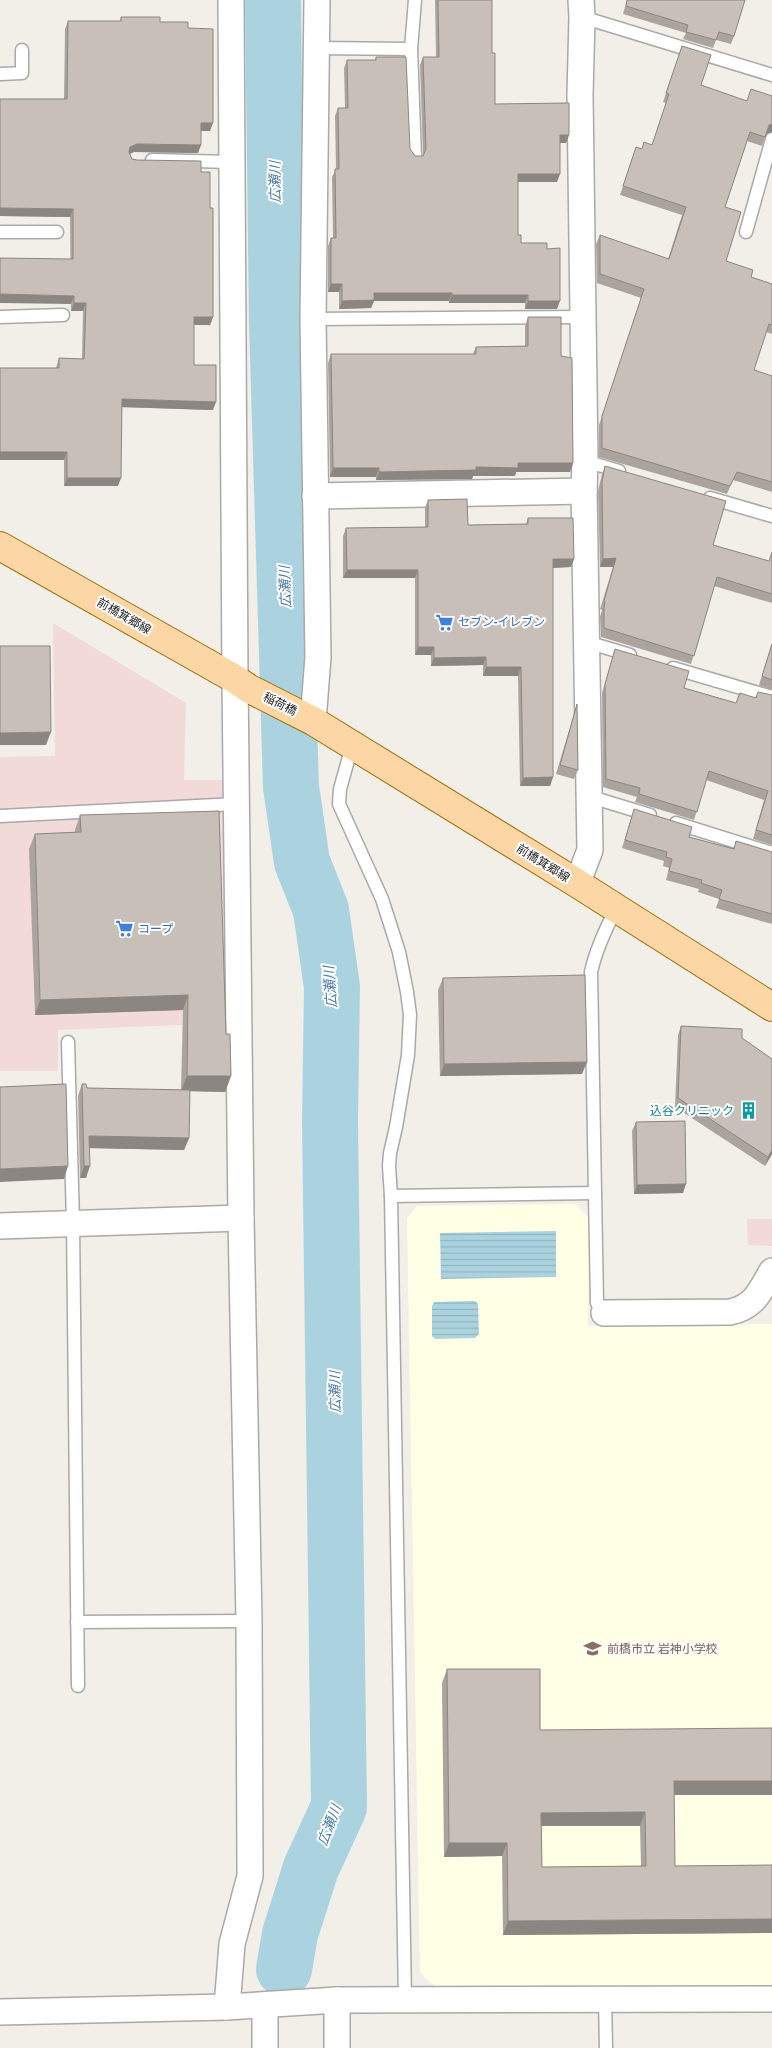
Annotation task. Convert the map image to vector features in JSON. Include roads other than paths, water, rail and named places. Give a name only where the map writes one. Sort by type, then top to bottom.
[{"type":"main road","name":"前橋箕郷線","points":[[0,546],[241,683]]},
{"type":"main road","name":"稲荷橋","points":[[241,683],[313,721]]},
{"type":"main road","name":"前橋箕郷線","points":[[313,721],[575,882],[772,1008]]},
{"type":"street","points":[[227,2007],[232,1944],[250,1876],[249,1621],[241,1218],[236,804],[241,683],[231,0]]},
{"type":"street","points":[[313,721],[318,657],[313,319],[317,0]]},
{"type":"street","points":[[575,882],[582,871],[590,850],[591,797],[584,491],[584,317],[580,95],[581,9]]},
{"type":"street","points":[[315,496],[584,491]]},
{"type":"street","points":[[0,1226],[73,1222],[241,1218]]},
{"type":"street","points":[[604,1313],[730,1312],[742,1310],[754,1300],[772,1271]]},
{"type":"street","points":[[0,2012],[227,2007],[337,2000],[772,1999]]},
{"type":"street","points":[[337,2000],[337,2048]]},
{"type":"street","points":[[265,2005],[265,2048]]},
{"type":"lane","points":[[415,0],[412,49],[415,157]]},
{"type":"lane","points":[[581,9],[772,75]]},
{"type":"lane","points":[[316,48],[412,49]]},
{"type":"lane","points":[[0,74],[22,73],[22,50]]},
{"type":"lane","points":[[746,232],[772,139]]},
{"type":"lane","points":[[144,160],[232,162]]},
{"type":"lane","points":[[0,232],[57,232]]},
{"type":"lane","points":[[0,317],[63,315]]},
{"type":"lane","points":[[313,319],[584,317]]},
{"type":"lane","points":[[585,461],[629,474]]},
{"type":"lane","points":[[696,494],[772,516]]},
{"type":"lane","points":[[587,642],[642,659]]},
{"type":"lane","points":[[661,664],[772,698]]},
{"type":"lane","points":[[352,746],[340,789],[339,804],[348,828],[382,899],[399,952],[410,1015],[408,1055],[403,1090],[388,1166],[391,1196],[405,2000]]},
{"type":"lane","points":[[591,797],[772,853]]},
{"type":"lane","points":[[0,816],[236,804]]},
{"type":"lane","points":[[604,1313],[597,1304],[591,972],[600,940],[616,909]]},
{"type":"lane","points":[[68,1042],[73,1222],[78,1686]]},
{"type":"lane","points":[[391,1196],[595,1193]]},
{"type":"lane","points":[[77,1622],[249,1621]]},
{"type":"lane","points":[[605,2000],[606,2048]]},
{"type":"water","points":[[556,1231],[556,1277],[441,1279],[440,1233]]},
{"type":"water","points":[[475,1301],[478,1304],[479,1334],[475,1338],[435,1339],[432,1336],[432,1306],[434,1302]]},
{"type":"waterway","name":"広瀬川","points":[[273,0],[277,324],[291,787],[302,862],[321,910],[332,987],[330,1121],[339,1807],[311,1868],[290,1934],[284,1969]]},
{"type":"place","name":"セブン-イレブン","points":[[444,622]]},
{"type":"place","name":"コープ","points":[[124,929]]},
{"type":"place","name":"込谷クリニック","points":[[748,1111]]},
{"type":"place","name":"前橋市立 岩神小学校","points":[[593,1649]]}]
